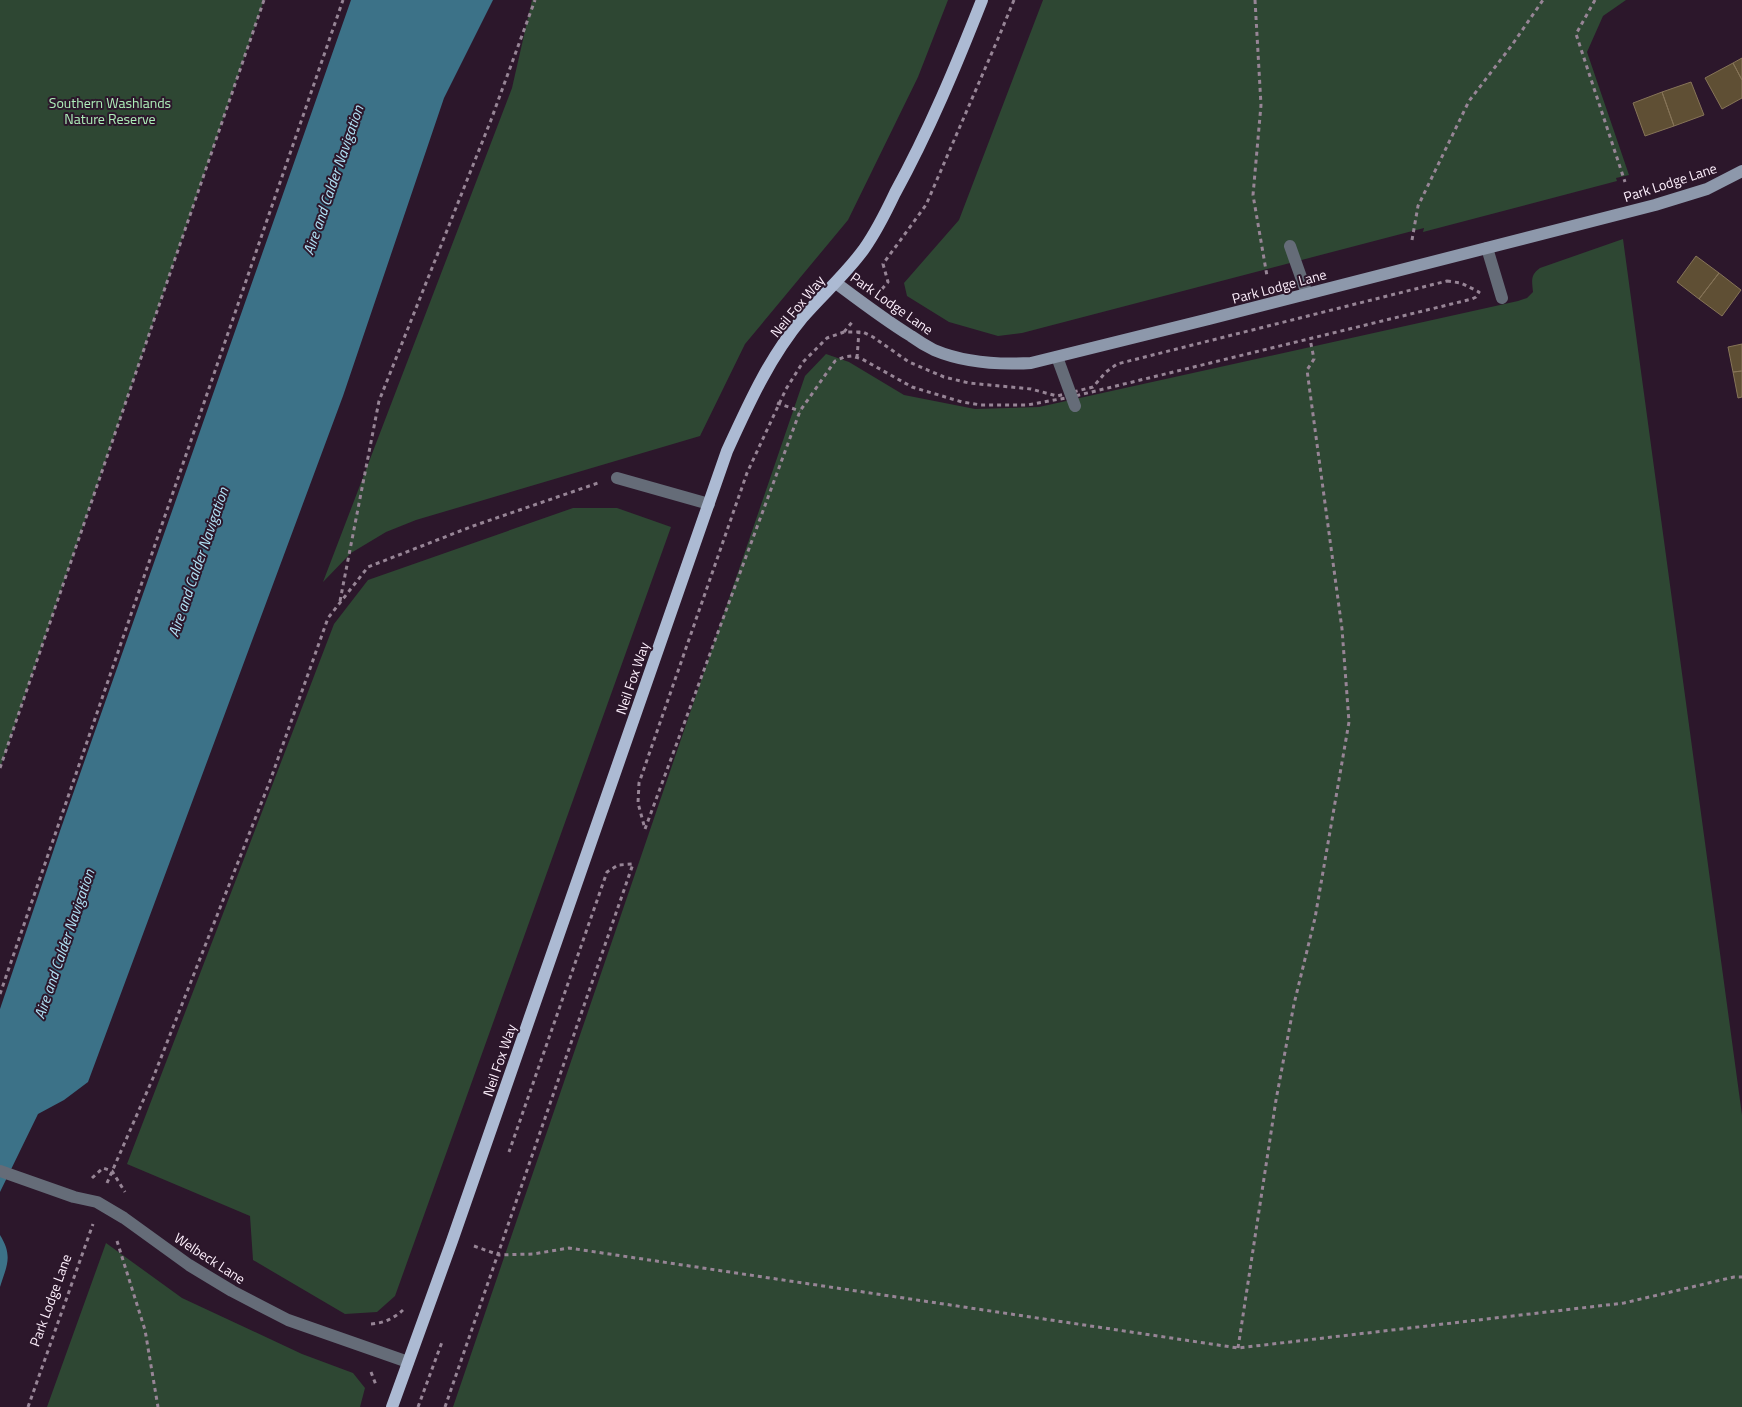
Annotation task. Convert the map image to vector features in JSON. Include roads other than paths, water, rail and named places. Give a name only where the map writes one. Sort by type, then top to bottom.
[{"type":"main road","name":"Neil Fox Way","points":[[392,1407],[452,1241],[727,452],[758,383],[781,347],[803,317],[836,283],[864,249],[912,164],[948,86],[982,0]]},
{"type":"street","name":"Park Lodge Lane","points":[[836,283],[898,328],[931,349],[982,363],[1031,363],[1655,205],[1706,189],[1742,171]]},
{"type":"street","points":[[1290,246],[1307,294]]},
{"type":"street","points":[[1487,248],[1502,298]]},
{"type":"street","points":[[1057,357],[1073,402]]},
{"type":"street","points":[[617,478],[709,504]]},
{"type":"street","name":"Welbeck Lane","points":[[0,1171],[74,1197],[98,1202],[124,1218],[189,1265],[251,1302],[288,1320],[408,1362]]},
{"type":"water","name":"Aire and Calder Navigation","points":[[351,0],[493,0],[444,98],[343,396],[88,1082],[64,1100],[38,1114],[0,1192],[0,1009],[60,831]]},
{"type":"water","points":[[0,1235],[8,1255],[8,1261],[0,1287]]},
{"type":"park label","name":"Southern Washlands Nature Reserve","points":[[110,110]]}]
